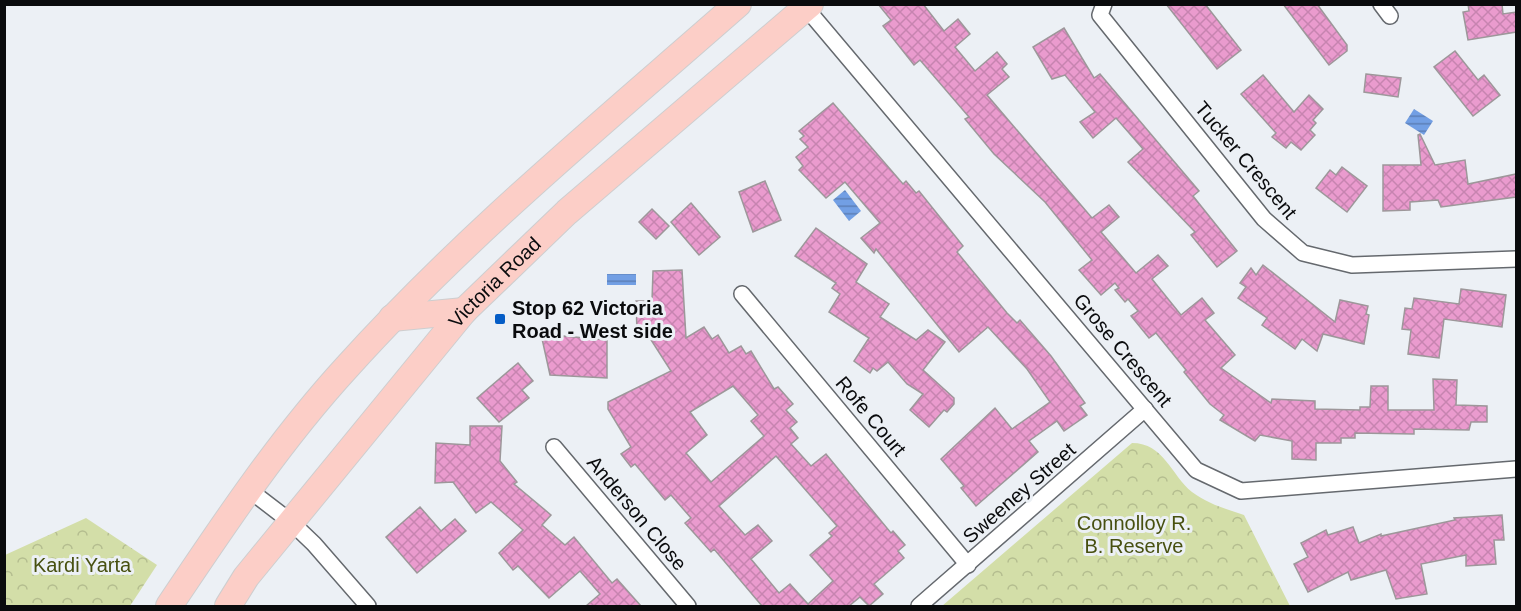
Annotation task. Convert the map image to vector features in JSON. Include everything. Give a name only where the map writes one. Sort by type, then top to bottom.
[{"type":"highway","points":[[169,606],[248,489],[345,369],[392,318],[445,264],[738,4]]},
{"type":"highway","name":"Victoria Road","points":[[228,606],[246,577],[464,311],[567,212],[808,6]]},
{"type":"highway","points":[[392,318],[464,311]]},
{"type":"street","name":"Tucker Crescent","points":[[1104,4],[1100,15],[1264,219],[1303,253],[1352,265],[1516,259]]},
{"type":"street","name":"Grose Crescent","points":[[808,6],[1196,470],[1241,491],[1516,470]]},
{"type":"street","name":"Rofe Court","points":[[742,294],[968,565]]},
{"type":"street","name":"Sweeney Street","points":[[919,606],[1145,410]]},
{"type":"street","name":"Anderson Close","points":[[554,447],[688,606]]},
{"type":"street","points":[[248,489],[291,522],[314,544],[368,606]]},
{"type":"green space","name":"Connolloy R. B. Reserve","points":[[1132,443],[1143,444],[1160,454],[1185,485],[1204,500],[1244,515],[1290,606],[942,606]]},
{"type":"green space","name":"Kardi Yarta","points":[[86,518],[157,565],[130,606],[5,606],[5,555]]},
{"type":"water","points":[[1414,109],[1433,121],[1424,135],[1405,123]]},
{"type":"water","points":[[845,190],[861,211],[849,221],[833,200]]},
{"type":"water","points":[[607,274],[636,274],[636,285],[607,285]]},
{"type":"building","points":[[878,4],[923,4],[944,31],[958,19],[970,34],[955,47],[975,71],[997,52],[1007,64],[1002,69],[1009,77],[987,95],[1092,218],[1109,205],[1119,217],[1101,232],[1136,273],[1158,255],[1168,266],[1152,279],[1181,315],[1202,298],[1214,313],[1205,320],[1235,355],[1221,368],[1271,403],[1272,399],[1315,401],[1315,409],[1360,410],[1360,407],[1370,407],[1371,386],[1388,386],[1388,410],[1434,410],[1433,379],[1457,380],[1456,405],[1487,406],[1487,422],[1471,422],[1469,430],[1414,429],[1414,434],[1355,433],[1355,438],[1341,438],[1341,443],[1316,443],[1316,460],[1292,459],[1292,441],[1260,435],[1255,441],[1220,420],[1224,415],[1210,404],[1156,333],[1149,338],[1131,316],[1138,311],[1128,299],[1125,302],[1115,290],[1119,288],[1115,283],[1101,295],[1079,270],[1092,260],[1045,202],[994,154],[965,119],[969,117],[920,60],[914,65],[883,26],[891,20]]},
{"type":"building","points":[[1166,4],[1205,4],[1241,50],[1217,69]]},
{"type":"building","points":[[1283,4],[1317,4],[1347,45],[1347,51],[1329,65]]},
{"type":"building","points":[[1468,4],[1502,4],[1503,14],[1516,12],[1516,32],[1468,40],[1463,12],[1469,11]]},
{"type":"building","points":[[1064,28],[1094,78],[1100,74],[1199,191],[1193,196],[1237,251],[1217,267],[1191,235],[1195,232],[1128,162],[1143,149],[1116,118],[1093,138],[1080,122],[1095,112],[1065,75],[1052,79],[1033,47]]},
{"type":"building","points":[[1455,51],[1478,80],[1484,75],[1500,95],[1473,116],[1434,67]]},
{"type":"building","points":[[1366,74],[1401,78],[1398,97],[1364,92]]},
{"type":"building","points":[[1263,75],[1294,112],[1309,95],[1323,109],[1313,120],[1316,123],[1310,130],[1315,135],[1301,150],[1291,142],[1286,148],[1272,137],[1276,133],[1241,94]]},
{"type":"building","points":[[833,103],[903,184],[906,181],[916,193],[919,191],[963,246],[957,252],[1007,313],[1017,323],[1020,320],[1051,356],[1085,403],[1080,406],[1087,415],[1064,431],[1057,421],[1029,441],[1038,452],[976,506],[961,488],[964,486],[941,459],[995,408],[1012,429],[1050,402],[1027,369],[988,327],[959,352],[876,249],[874,253],[861,238],[880,223],[845,182],[826,198],[799,170],[803,166],[796,157],[808,147],[800,139],[804,136],[799,131]]},
{"type":"building","points":[[1420,134],[1435,165],[1465,160],[1468,184],[1516,174],[1516,197],[1441,207],[1438,200],[1410,202],[1410,210],[1383,211],[1383,165],[1421,165],[1418,135]]},
{"type":"building","points":[[1342,167],[1367,186],[1347,212],[1316,188],[1330,170],[1336,175]]},
{"type":"building","points":[[765,181],[781,220],[753,232],[739,192]]},
{"type":"building","points":[[691,203],[720,237],[699,255],[671,222]]},
{"type":"building","points":[[652,209],[669,226],[656,239],[639,222]]},
{"type":"building","points":[[816,228],[867,264],[856,282],[889,304],[880,317],[916,340],[928,330],[945,342],[923,370],[954,398],[954,404],[947,412],[944,410],[929,427],[910,410],[923,394],[907,384],[888,362],[877,371],[873,368],[870,373],[854,361],[869,338],[829,312],[840,294],[832,288],[836,283],[795,256]]},
{"type":"building","points":[[1263,265],[1335,322],[1340,300],[1368,306],[1366,314],[1369,315],[1364,344],[1323,334],[1317,351],[1302,339],[1295,349],[1262,325],[1267,318],[1238,298],[1246,287],[1240,283],[1251,268],[1256,275]]},
{"type":"building","points":[[682,270],[686,338],[704,327],[712,339],[718,335],[729,353],[741,346],[746,354],[751,351],[774,389],[778,387],[793,404],[786,410],[797,422],[790,428],[798,438],[791,444],[811,466],[826,454],[891,533],[893,531],[905,545],[898,551],[904,558],[874,584],[883,594],[869,606],[860,597],[849,606],[762,606],[714,549],[711,552],[685,523],[691,518],[671,495],[665,500],[635,464],[631,467],[621,454],[631,447],[608,409],[608,402],[671,371],[646,332],[637,332],[636,301],[652,301],[653,271]],"holes":[[[733,386],[758,415],[751,421],[764,436],[711,482],[686,453],[707,435],[690,412]],[[776,456],[837,526],[829,533],[832,536],[810,555],[833,581],[808,604],[790,584],[779,593],[751,559],[772,541],[758,525],[745,535],[719,506]]]},
{"type":"building","points":[[1461,289],[1506,295],[1502,327],[1444,319],[1439,358],[1408,354],[1411,330],[1402,329],[1405,308],[1412,309],[1414,298],[1459,304]]},
{"type":"building","points":[[541,334],[607,340],[607,378],[550,375]]},
{"type":"building","points":[[518,363],[533,381],[522,390],[529,398],[499,422],[477,398]]},
{"type":"building","points":[[470,426],[502,426],[500,461],[517,482],[514,484],[551,515],[542,525],[565,545],[574,537],[612,583],[617,579],[641,606],[586,606],[600,594],[580,571],[549,598],[518,566],[513,570],[499,553],[523,530],[491,502],[476,513],[453,482],[435,483],[436,443],[470,445]]},
{"type":"building","points":[[420,507],[441,531],[455,519],[466,531],[417,573],[386,537]]},
{"type":"building","points":[[1502,515],[1504,540],[1494,540],[1496,564],[1466,566],[1466,555],[1421,564],[1427,594],[1396,599],[1386,570],[1351,580],[1348,572],[1308,592],[1294,564],[1308,557],[1301,543],[1326,530],[1328,535],[1353,527],[1359,543],[1381,534],[1381,536],[1455,520],[1454,518]]},
{"type":"place","name":"Stop 62 Victoria Road - West side","points":[[500,319]]}]
